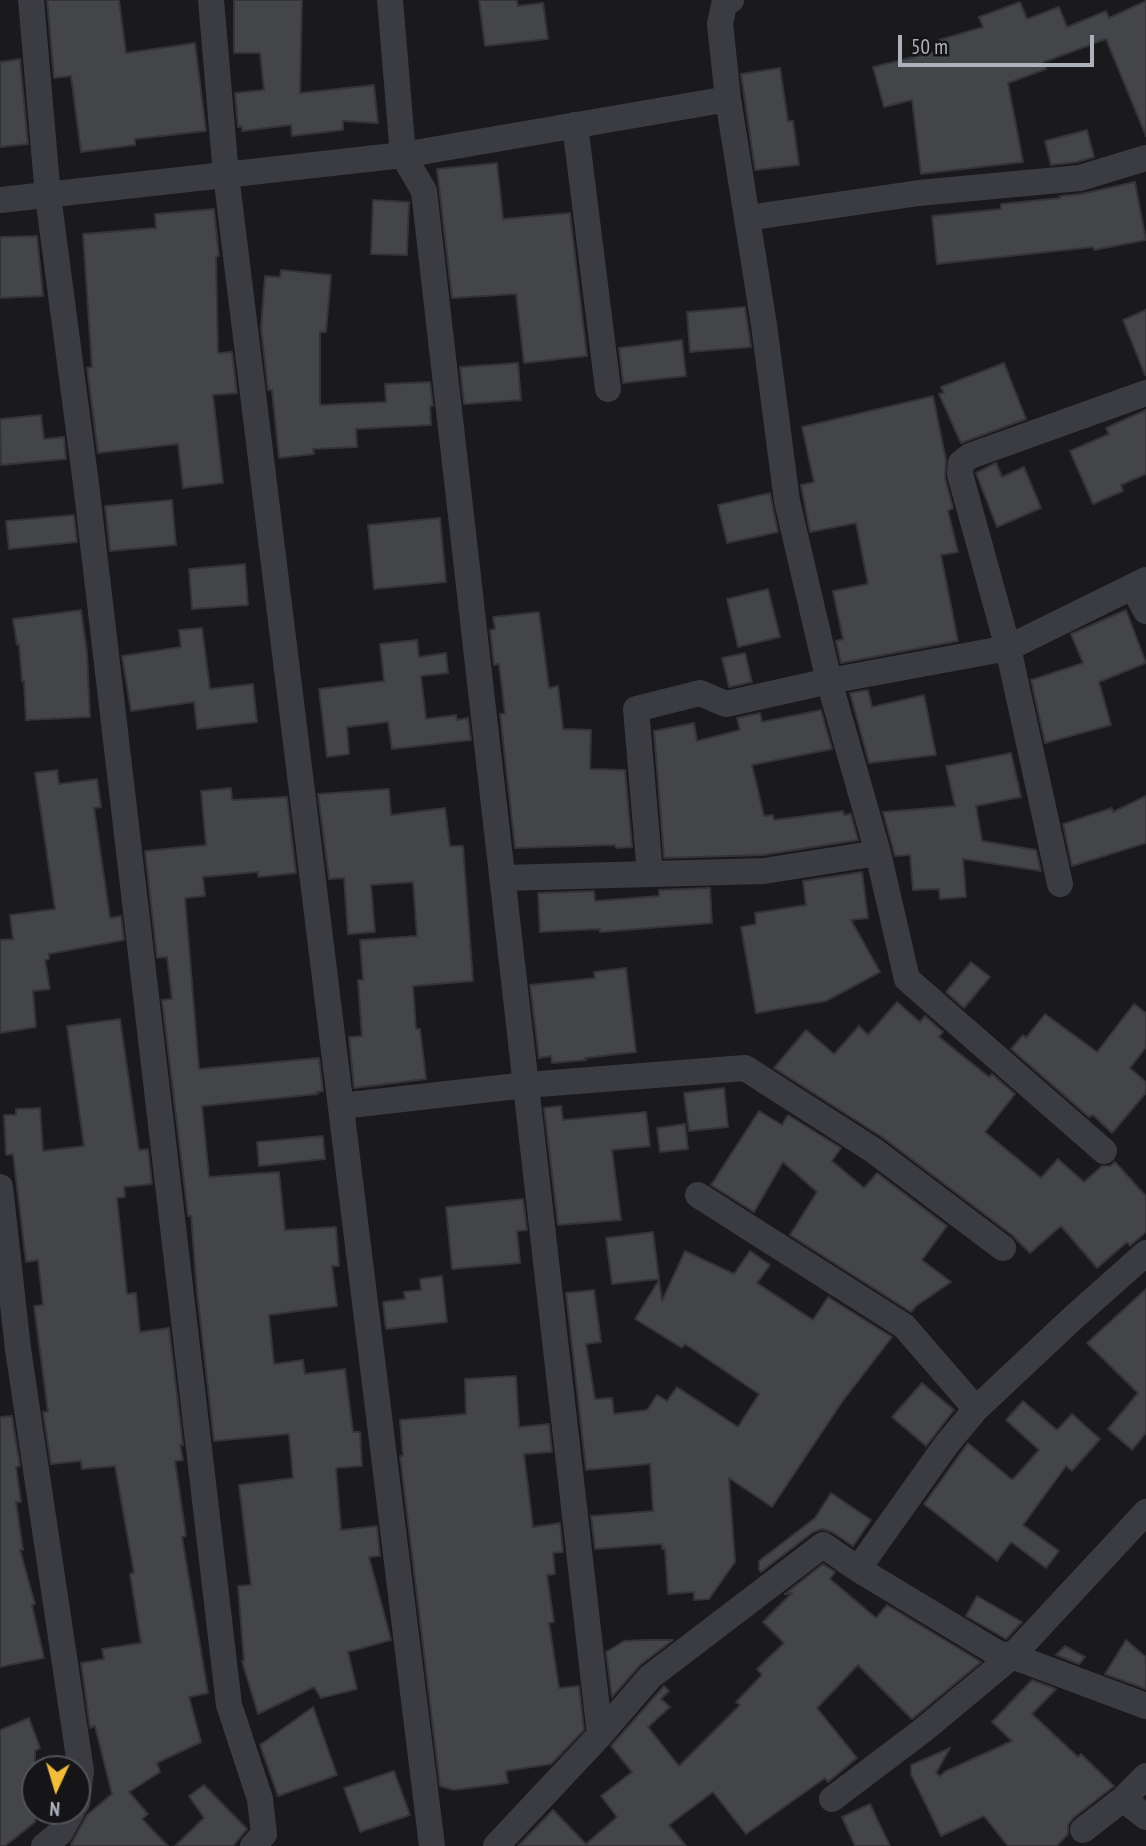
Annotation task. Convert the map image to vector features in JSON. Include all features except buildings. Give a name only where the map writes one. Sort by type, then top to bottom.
[{"type":"street","points":[[31,0],[48,195],[88,498],[229,1705],[260,1798],[264,1834],[253,1846]]},
{"type":"street","points":[[211,0],[226,175],[432,1846]]},
{"type":"street","points":[[390,0],[403,155],[424,191],[600,1735]]},
{"type":"street","points":[[731,0],[724,5],[720,24],[728,99],[764,325],[787,500],[829,681],[878,853],[907,978],[1104,1151]]},
{"type":"street","points":[[0,200],[403,155],[728,99]]},
{"type":"street","points":[[575,125],[608,389]]},
{"type":"street","points":[[747,218],[919,193],[1080,178],[1146,158]]},
{"type":"street","points":[[1059,884],[1008,648],[960,474],[961,463],[970,456],[1146,393]]},
{"type":"street","points":[[650,874],[636,709],[700,693],[726,704],[829,681],[1008,648],[1140,583],[1146,611]]},
{"type":"street","points":[[502,877],[764,871],[878,853]]},
{"type":"street","points":[[341,1106],[526,1085],[745,1068],[873,1150],[1003,1248]]},
{"type":"street","points":[[0,1187],[18,1349],[78,1755]]},
{"type":"street","points":[[698,1195],[904,1326],[976,1409]]},
{"type":"street","points":[[858,1569],[946,1445],[976,1409],[1146,1253]]},
{"type":"street","points":[[832,1799],[922,1731],[1012,1656],[1146,1512]]},
{"type":"street","points":[[496,1846],[600,1735],[649,1677],[823,1545],[997,1653],[1012,1656],[1146,1706]]},
{"type":"street","points":[[1083,1830],[1123,1799],[1146,1776]]},
{"type":"street","points":[[1123,1799],[1146,1817]]},
{"type":"street","points":[[44,1846],[60,1833],[64,1825]]}]
